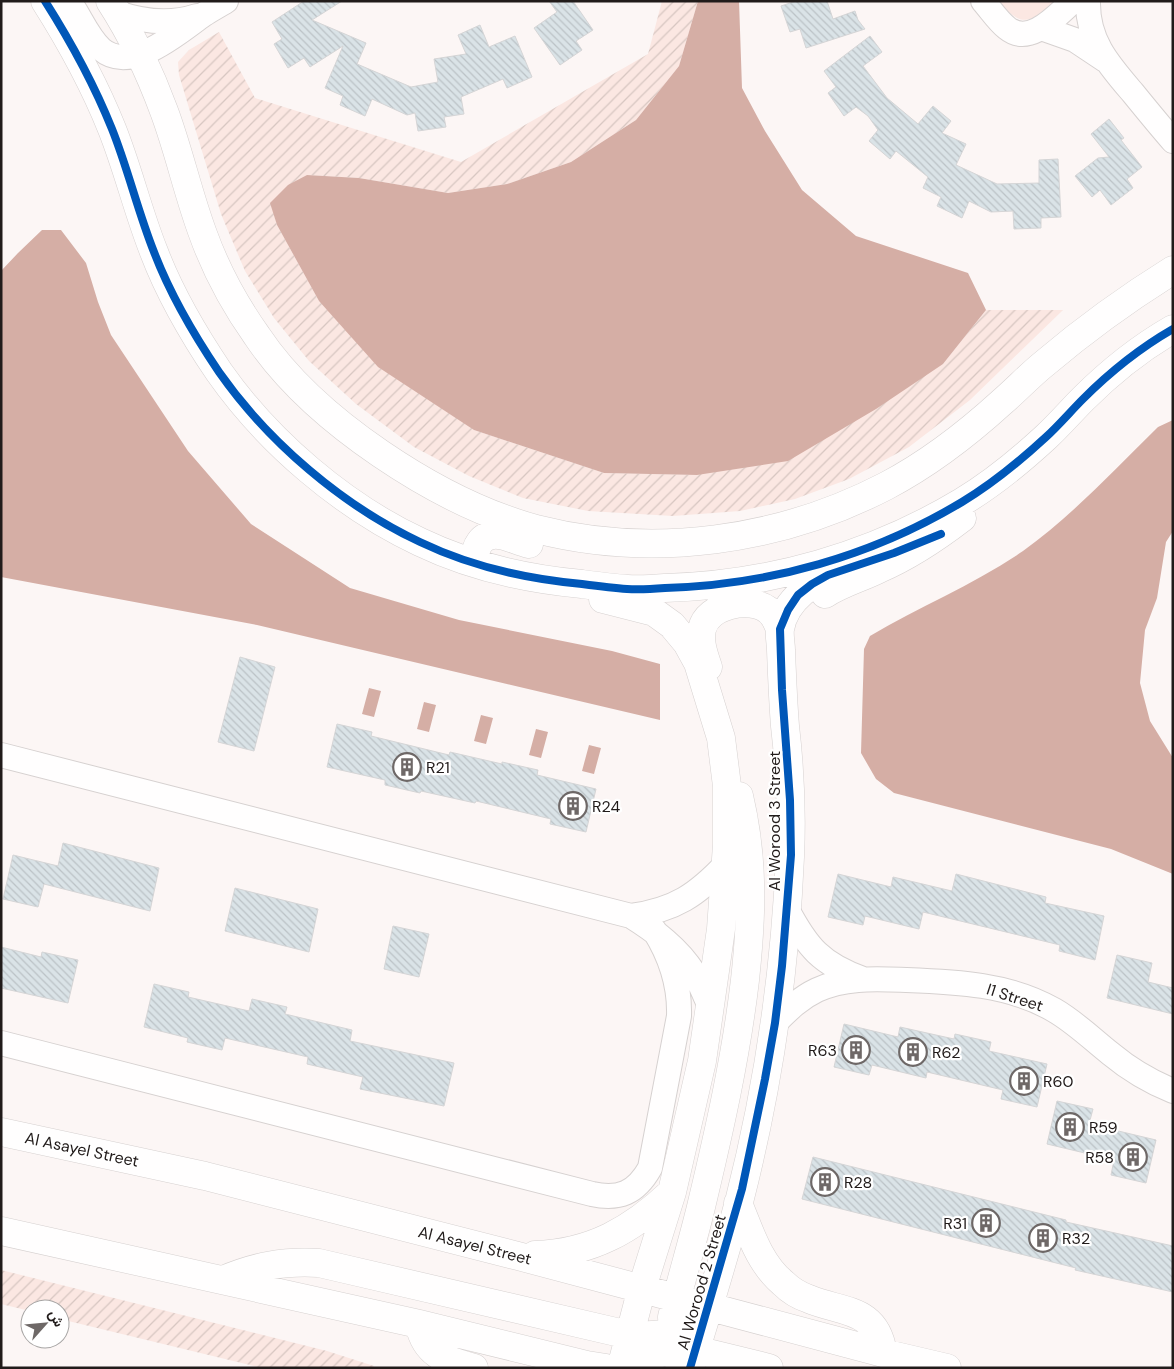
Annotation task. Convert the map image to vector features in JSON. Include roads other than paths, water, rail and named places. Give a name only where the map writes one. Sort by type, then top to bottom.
[{"type":"street","points":[[45,1],[69,39],[93,84],[113,132],[155,256],[184,316],[220,374],[264,426],[311,472],[364,511],[421,543],[475,563],[528,577],[630,590],[704,587],[778,576],[849,556],[917,526],[964,501],[1008,470],[1048,435],[1085,396],[1121,364],[1173,329]]},
{"type":"street","points":[[69,1],[101,49],[110,56],[123,58],[139,56],[170,39],[203,14],[226,1]]},
{"type":"street","points":[[983,1],[1008,29],[1019,34],[1031,33],[1041,28],[1074,1]]},
{"type":"street","points":[[1088,1],[1090,26],[1096,44],[1105,60],[1173,141]]},
{"type":"street","points":[[114,7],[165,112],[204,238],[228,290],[258,338],[294,383],[346,430],[436,488],[484,511],[535,528],[588,539],[647,544],[707,541],[756,533],[823,514],[887,486],[946,449],[1000,405],[1086,329],[1133,295],[1173,270]]},
{"type":"street","points":[[114,7],[134,19],[169,22],[186,20],[203,14]]},
{"type":"street","points":[[1041,28],[1075,40],[1105,60]]},
{"type":"street","points":[[781,640],[826,593],[898,560],[940,534],[965,515],[1008,470]]},
{"type":"street","points":[[475,563],[474,554],[477,545],[483,538],[491,535],[500,535],[519,542],[536,545],[554,546],[588,539]]},
{"type":"street","points":[[557,582],[592,596],[654,612],[672,625],[687,643],[698,663],[735,776],[750,856],[752,897],[741,1014],[723,1112],[701,1208],[676,1298],[668,1351]]},
{"type":"street","points":[[668,1351],[642,1288],[672,1192],[702,1061],[721,929],[727,863],[727,786],[715,696],[700,638],[702,626],[720,608],[746,602],[768,610],[776,618],[781,640]]},
{"type":"street","name":"Al Worood 3 Street","points":[[738,1204],[756,1124],[774,1022],[787,909],[790,800],[782,690],[781,640]]},
{"type":"street","points":[[1,755],[631,916],[654,930],[686,960],[709,1004]]},
{"type":"street","points":[[631,916],[653,912],[694,894],[727,863]]},
{"type":"street","name":"I1 Street","points":[[787,909],[807,942],[826,961],[843,972],[862,979]]},
{"type":"street","points":[[1,1043],[592,1194],[605,1197],[620,1195],[632,1190],[643,1181],[650,1168],[679,1016],[678,994],[673,970],[654,930]]},
{"type":"street","name":"I1 Street","points":[[774,1022],[796,1002],[817,990],[839,983],[862,979],[959,982],[992,987],[1023,996],[1054,1010],[1085,1031],[1111,1054],[1139,1074],[1173,1090]]},
{"type":"street","name":"Al Asayel Street","points":[[1,1132],[205,1176],[947,1368]]},
{"type":"street","points":[[518,1256],[552,1254],[576,1249],[615,1235],[636,1223],[672,1192]]},
{"type":"street","points":[[738,1204],[756,1248],[768,1267],[782,1283],[809,1300],[857,1314],[866,1319],[878,1334],[884,1353]]},
{"type":"street","name":"Al Worood 2 Street","points":[[708,1307],[738,1204]]},
{"type":"street","points":[[1,1231],[419,1324],[606,1368]]},
{"type":"street","points":[[223,1280],[260,1266],[299,1262],[319,1263],[668,1351],[768,1368]]},
{"type":"street","points":[[622,1368],[668,1351],[692,1322],[708,1307]]},
{"type":"street","points":[[419,1324],[425,1343],[432,1350],[448,1361],[474,1368]]},
{"type":"place","name":"R21","points":[[407,767]]},
{"type":"place","name":"R24","points":[[573,806]]},
{"type":"place","name":"R63","points":[[856,1050]]},
{"type":"place","name":"R62","points":[[913,1052]]},
{"type":"place","name":"R60","points":[[1024,1081]]},
{"type":"place","name":"R59","points":[[1070,1127]]},
{"type":"place","name":"R58","points":[[1133,1157]]},
{"type":"place","name":"R28","points":[[825,1182]]},
{"type":"place","name":"R31","points":[[986,1223]]},
{"type":"place","name":"R32","points":[[1043,1238]]}]
